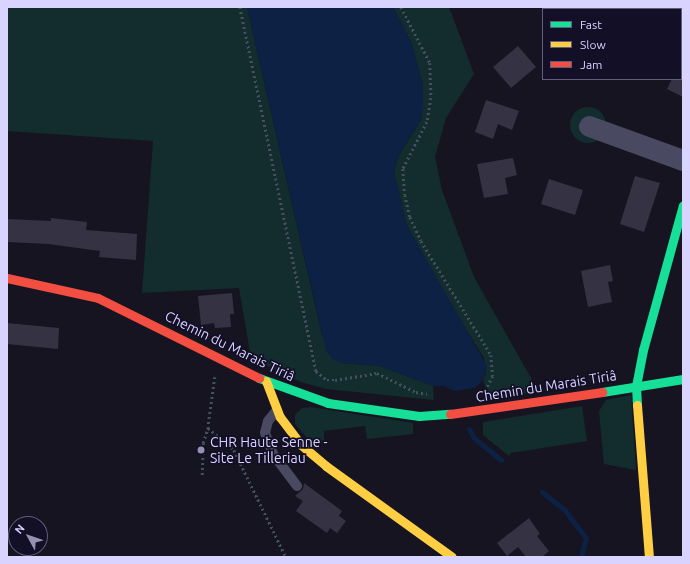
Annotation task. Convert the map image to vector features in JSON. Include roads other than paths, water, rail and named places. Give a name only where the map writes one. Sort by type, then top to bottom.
[{"type":"street","points":[[589,126],[683,160]]},
{"type":"street","points":[[649,557],[636,386],[643,350],[683,204]]},
{"type":"street","name":"Chemin du Marais Tiriâ","points":[[7,278],[40,284],[98,298],[266,381],[328,403],[365,410],[419,416],[458,414],[683,379]]},
{"type":"street","points":[[266,381],[277,410],[291,433],[310,453],[452,557]]},
{"type":"lane","points":[[277,410],[268,421],[265,433],[273,454],[297,486]]},
{"type":"water","points":[[247,7],[393,7],[412,44],[423,86],[421,120],[399,155],[394,171],[406,224],[487,366],[483,380],[475,388],[454,391],[444,386],[433,386],[380,366],[343,363],[333,359],[326,351]]},
{"type":"waterway","points":[[469,429],[474,438],[501,460]]},
{"type":"waterway","points":[[542,492],[564,509],[586,538],[581,557]]},
{"type":"place","name":"CHR Haute Senne - Site Le Tilleriau","points":[[201,450]]}]
